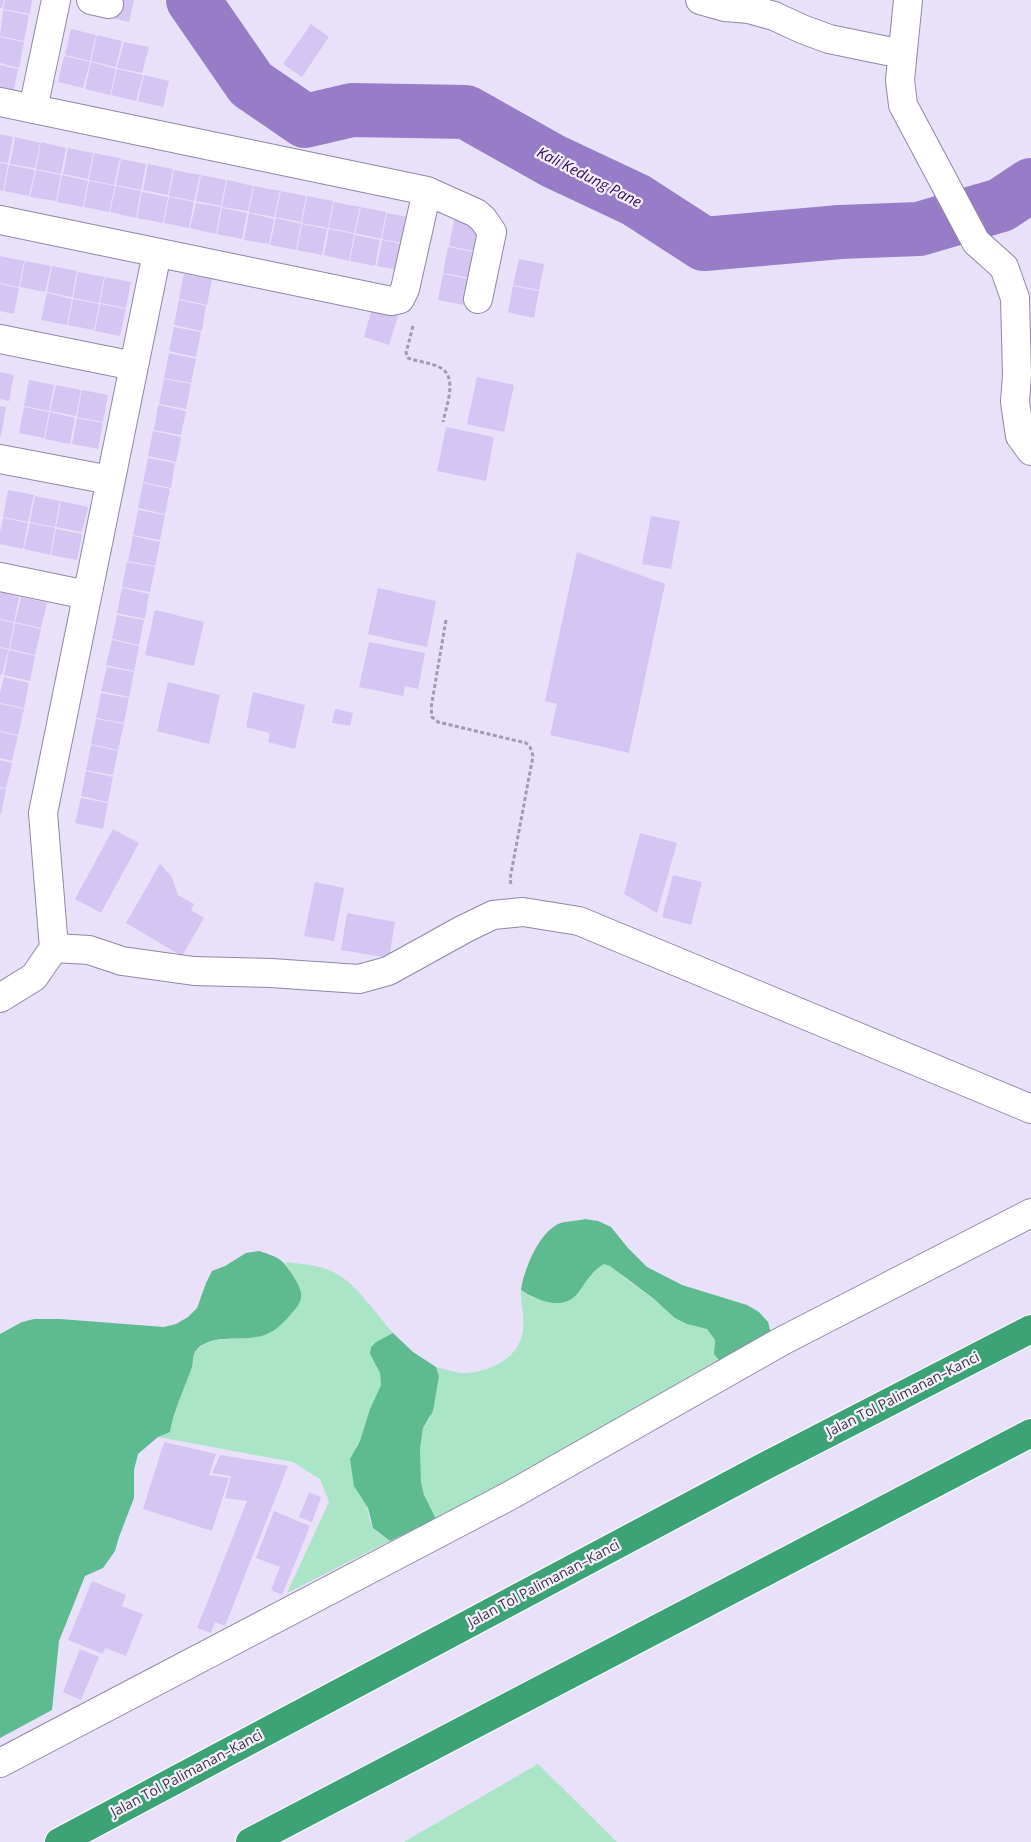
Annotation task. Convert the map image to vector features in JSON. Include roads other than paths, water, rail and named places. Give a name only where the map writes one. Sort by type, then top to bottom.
[{"type":"highway","name":"Jalan Tol Palimanan–Kanci","points":[[59,1842],[1031,1328]]},
{"type":"highway","points":[[250,1842],[1031,1433]]},
{"type":"street","points":[[33,109],[56,0]]},
{"type":"street","points":[[700,0],[725,7],[749,9],[774,16],[830,39],[902,54]]},
{"type":"street","points":[[908,0],[900,80],[903,105],[976,242],[1004,267],[1015,298],[1017,375],[1015,402],[1020,436],[1031,451]]},
{"type":"street","points":[[0,102],[427,190],[476,213],[492,232],[478,299]]},
{"type":"street","points":[[0,220],[391,301],[400,299],[405,290],[427,190]]},
{"type":"street","points":[[0,998],[34,977],[54,948],[43,812],[157,253]]},
{"type":"street","points":[[0,339],[134,366]]},
{"type":"street","points":[[0,460],[110,480]]},
{"type":"street","points":[[0,577],[87,595]]},
{"type":"street","points":[[54,948],[89,950],[122,961],[194,971],[271,973],[359,979],[388,971],[493,915],[523,912],[579,921],[1031,1109]]},
{"type":"street","points":[[0,1763],[511,1496],[782,1341],[1031,1214]]},
{"type":"waterway","name":"Kali Kedung Pane","points":[[193,0],[251,84],[305,121],[352,110],[466,112],[553,161],[636,200],[704,244],[840,232],[919,229],[1001,205],[1031,185]]}]
